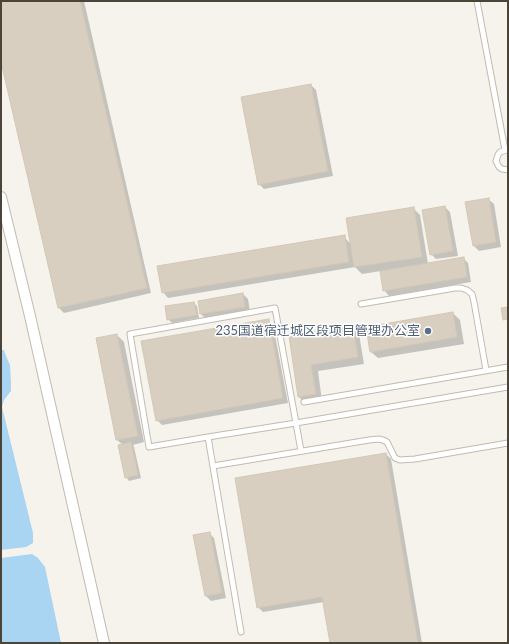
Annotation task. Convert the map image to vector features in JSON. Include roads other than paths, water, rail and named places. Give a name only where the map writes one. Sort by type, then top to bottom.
[{"type":"street","points":[[1,198],[30,316],[104,643]]},
{"type":"lane","points":[[477,1],[506,150],[500,152],[496,161],[499,167],[508,170]]},
{"type":"lane","points":[[361,304],[456,288],[467,290],[472,294],[474,302],[486,370]]},
{"type":"lane","points":[[301,451],[296,423],[275,308],[130,334],[149,447],[296,423],[508,387]]},
{"type":"lane","points":[[304,402],[508,367]]},
{"type":"lane","points":[[208,437],[241,632]]},
{"type":"lane","points":[[213,466],[378,439],[387,442],[395,458],[400,460],[508,442]]},
{"type":"water","points":[[1,350],[4,350],[10,365],[11,384],[11,391],[4,400],[2,407],[33,533],[33,543],[26,547],[1,550]]},
{"type":"water","points":[[32,554],[38,558],[45,567],[61,643],[1,643],[1,558]]},
{"type":"place","name":"235国道宿迁城区段项目管理办公室","points":[[428,331]]}]
